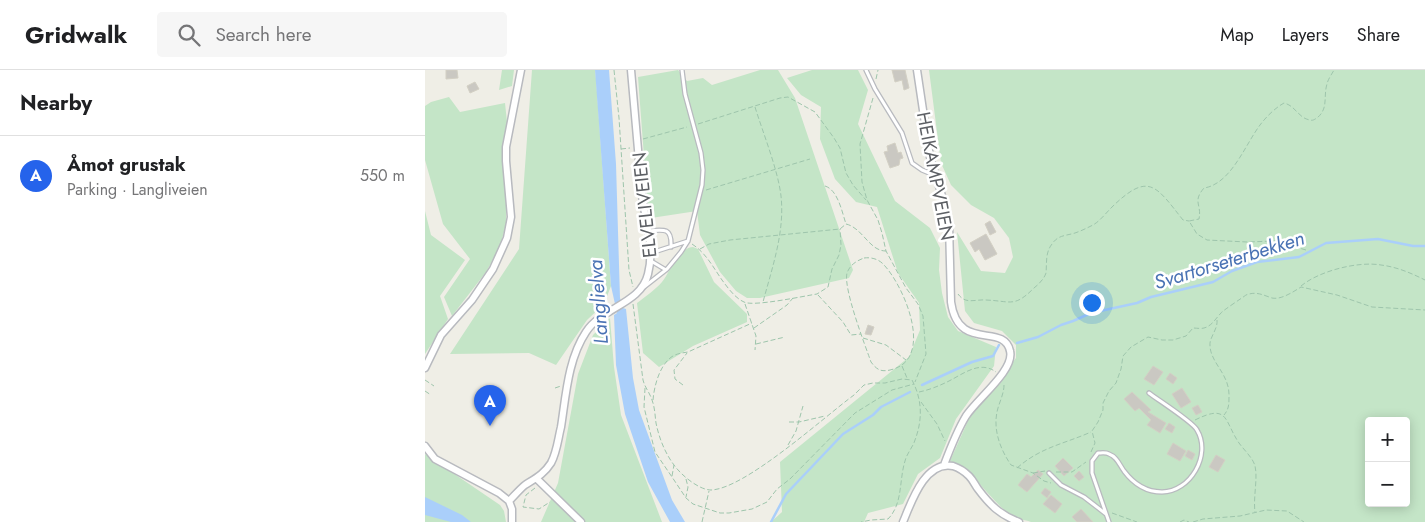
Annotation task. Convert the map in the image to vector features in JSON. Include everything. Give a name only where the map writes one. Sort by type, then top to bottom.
[{"type":"street","points":[[425,368],[441,335],[471,300],[493,269],[507,238],[511,216],[506,147],[521,70]]},
{"type":"street","name":"ELVELIVEIEN","points":[[509,501],[525,486],[539,481],[551,463],[557,449],[568,382],[580,341],[595,321],[636,294],[648,275],[650,253],[642,197],[631,70]]},
{"type":"street","name":"HEIKAMPVEIEN","points":[[917,70],[926,137],[934,175],[946,209],[949,224],[952,308],[955,320],[969,332],[1000,339],[1010,348],[1010,363],[970,411],[949,451],[944,465]]},
{"type":"street","points":[[425,446],[435,459],[494,487],[509,501],[512,509],[512,522]]},
{"type":"street","points":[[903,522],[922,482],[930,473],[944,465],[963,471],[969,476],[991,506],[1004,516],[1019,522]]},
{"type":"street","points":[[539,481],[581,522]]},
{"type":"lane","points":[[641,288],[666,270],[688,241],[700,191],[703,170],[701,153],[685,94],[682,70]]},
{"type":"lane","points":[[866,70],[901,133],[912,162],[922,170],[934,175]]},
{"type":"lane","points":[[647,231],[663,230],[669,233],[672,237],[671,248]]},
{"type":"lane","points":[[650,253],[671,248],[688,241]]},
{"type":"lane","points":[[650,261],[666,270]]},
{"type":"lane","points":[[1109,522],[1092,473],[1091,461],[1098,453],[1108,453],[1116,458],[1135,484],[1149,490],[1163,492],[1178,488],[1190,478],[1197,468],[1202,454],[1197,430],[1149,393]]},
{"type":"lane","points":[[1048,472],[1061,485],[1084,497],[1106,514]]},
{"type":"path","points":[[614,70],[629,270],[636,294]]},
{"type":"path","points":[[878,70],[875,89],[860,144],[861,182],[867,200],[878,220],[887,251],[923,316],[926,354],[914,384]]},
{"type":"path","points":[[951,282],[961,298],[968,302],[984,300],[1019,302],[1042,280],[1046,273],[1045,263],[1050,245],[1059,236],[1075,233],[1095,224],[1123,196],[1141,186],[1153,186],[1163,195],[1183,220],[1199,219],[1198,195],[1204,188],[1213,187],[1224,179],[1261,123],[1279,106],[1284,103],[1291,105],[1299,115],[1309,120],[1315,120],[1321,114],[1326,106],[1326,85],[1334,70]]},
{"type":"path","points":[[621,148],[788,97],[815,112],[840,148],[846,173],[853,185],[867,200]]},
{"type":"path","points":[[755,106],[775,170],[781,199],[780,236],[763,303]]},
{"type":"path","points":[[700,191],[810,159]]},
{"type":"path","points":[[825,186],[833,191],[846,224]]},
{"type":"path","points":[[1189,221],[1197,234],[1207,240],[1275,241],[1306,250]]},
{"type":"path","points":[[846,224],[854,226],[879,250],[887,251]]},
{"type":"path","points":[[700,249],[709,244],[729,240],[840,229],[846,224]]},
{"type":"path","points":[[745,303],[763,303],[817,294],[828,287],[832,269],[839,255],[841,245],[840,229]]},
{"type":"path","points":[[688,241],[700,249],[731,291],[745,303],[754,328],[755,350]]},
{"type":"path","points":[[873,258],[884,264],[904,298],[911,318],[913,350],[901,365],[884,371],[876,369],[871,362],[863,338],[848,292],[847,275],[849,268],[857,260],[873,258]]},
{"type":"path","points":[[1017,468],[1025,461],[1052,446],[1092,431],[1098,422],[1103,410],[1103,403],[1109,391],[1116,383],[1123,356],[1131,347],[1148,337],[1162,340],[1181,338],[1189,334],[1191,329],[1205,328],[1223,311],[1247,295],[1263,294],[1278,298],[1291,293],[1308,280],[1325,272],[1379,264],[1401,269],[1425,280]]},
{"type":"path","points":[[1301,287],[1337,295],[1372,307],[1425,310]]},
{"type":"path","points":[[817,294],[843,322],[851,335],[861,334]]},
{"type":"path","points":[[754,328],[787,305],[794,297]]},
{"type":"path","points":[[627,301],[633,306],[645,388],[644,407],[655,452],[686,498],[693,504],[705,509],[729,513],[752,509],[767,502],[777,489],[790,479],[855,413],[892,390],[914,384]]},
{"type":"path","points":[[1217,318],[1218,327],[1209,343],[1211,352],[1230,388],[1229,407],[1224,416]]},
{"type":"path","points":[[752,323],[688,352],[678,353],[668,359],[654,389],[653,401],[661,441],[674,465],[686,478],[709,490],[724,487],[754,472],[864,385],[907,379],[912,380],[919,392],[921,415],[915,439],[905,460],[897,504],[888,521],[871,520],[861,522]]},
{"type":"path","points":[[755,344],[785,337]]},
{"type":"path","points":[[863,338],[886,345],[906,361]]},
{"type":"path","points":[[683,386],[675,380],[674,370],[688,352]]},
{"type":"path","points":[[901,365],[907,379]]},
{"type":"path","points":[[919,392],[932,389],[974,368],[994,370],[1003,379],[1004,388],[997,411],[997,432],[999,443],[1007,459],[1011,465],[1017,468],[1033,473],[1048,472]]},
{"type":"path","points":[[425,380],[434,386]]},
{"type":"path","points":[[645,388],[653,401]]},
{"type":"path","points":[[425,391],[431,395]]},
{"type":"path","points":[[920,401],[937,424],[949,451]]},
{"type":"path","points":[[786,448],[796,431],[803,406]]},
{"type":"path","points":[[1190,423],[1207,414],[1219,413],[1228,420],[1239,442],[1254,463],[1255,512]]},
{"type":"path","points":[[789,422],[799,422],[826,416]]},
{"type":"path","points":[[1054,471],[1072,472],[1081,467],[1089,458],[1095,443],[1092,431]]},
{"type":"path","points":[[672,477],[674,465]]},
{"type":"path","points":[[686,478],[688,487],[686,498]]},
{"type":"path","points":[[539,481],[526,494],[523,507],[539,509],[558,498]]},
{"type":"path","points":[[702,522],[709,490]]},
{"type":"path","points":[[1193,522],[1203,519],[1229,518],[1266,510],[1287,511],[1304,522]]},
{"type":"path","points":[[1180,522],[1184,520],[1189,522]]},
{"type":"green space","points":[[502,70],[514,70],[512,86],[499,90]]},
{"type":"green space","points":[[532,70],[595,70],[596,79],[611,286],[604,304],[587,320],[556,365],[529,353],[450,354],[519,249]]},
{"type":"green space","points":[[678,70],[687,81],[703,78],[712,85],[760,70],[778,70],[795,98],[853,270],[849,278],[760,298],[747,298],[736,291],[720,272],[700,235],[697,211],[651,218],[648,210],[638,77]]},
{"type":"green space","points":[[812,70],[858,70],[868,90],[858,124],[895,201],[930,228],[940,248],[939,270],[948,317],[958,331],[996,347],[994,366],[956,419],[940,458],[918,474],[903,504],[868,513],[864,522],[771,522],[782,512],[780,462],[909,357],[920,330],[919,303],[898,273],[877,207],[856,202],[835,179],[820,139],[821,107],[801,95],[787,78]]},
{"type":"green space","points":[[929,70],[1425,70],[1425,522],[1031,522],[1012,516],[975,479],[950,461],[971,414],[1016,358],[1016,345],[1002,331],[974,323],[965,311],[957,232],[981,271],[1005,273],[1013,257],[1009,238],[994,218],[971,205],[951,185],[941,163]]},
{"type":"green space","points":[[449,97],[460,112],[505,103],[507,122],[502,158],[506,224],[500,247],[486,272],[452,316],[444,297],[470,259],[443,224],[425,160],[425,106],[431,102]]},
{"type":"green space","points":[[425,211],[431,235],[465,260],[440,296],[448,319],[425,354]]},
{"type":"green space","points":[[693,247],[698,249],[714,282],[747,314],[747,322],[693,346],[659,367],[643,353],[637,303],[662,282],[683,251]]},
{"type":"green space","points":[[610,318],[614,367],[621,415],[662,522],[541,522],[558,483],[578,374],[593,335]]},
{"type":"green space","points":[[425,454],[500,505],[504,511],[506,522],[425,522]]},
{"type":"water","points":[[595,70],[609,70],[616,164],[620,298],[623,308],[626,309],[633,378],[639,410],[672,500],[685,522],[670,522],[648,482],[625,414],[616,365],[614,315],[617,313],[611,286]]},
{"type":"water","points":[[425,497],[462,515],[471,522],[451,522],[425,515]]},
{"type":"building","points":[[446,70],[457,70],[458,78],[446,79]]},
{"type":"building","points":[[892,70],[905,70],[909,88],[904,90],[902,80],[895,82]]},
{"type":"building","points":[[475,82],[479,89],[470,93],[467,86]]},
{"type":"building","points":[[895,143],[898,153],[901,152],[903,158],[900,159],[899,165],[890,168],[884,152],[888,151],[887,146]]},
{"type":"building","points":[[990,221],[996,232],[990,235],[985,224]]},
{"type":"building","points":[[986,234],[997,254],[985,260],[979,249],[975,252],[970,243]]},
{"type":"building","points":[[868,325],[874,327],[871,335],[865,334]]},
{"type":"building","points":[[1153,366],[1163,372],[1154,385],[1144,379]]},
{"type":"building","points":[[1170,373],[1177,378],[1173,384],[1166,379]]},
{"type":"building","points":[[1182,388],[1191,402],[1181,408],[1172,394]]},
{"type":"building","points":[[1132,392],[1151,410],[1148,412],[1166,423],[1160,433],[1147,425],[1151,420],[1139,408],[1135,411],[1124,399]]},
{"type":"building","points":[[1198,405],[1202,412],[1196,415],[1192,408]]},
{"type":"building","points":[[1169,423],[1175,427],[1172,433],[1165,429]]},
{"type":"building","points":[[1173,443],[1186,451],[1180,461],[1167,454]]},
{"type":"building","points":[[1188,450],[1195,454],[1192,460],[1185,456]]},
{"type":"building","points":[[1216,455],[1225,460],[1218,472],[1209,467]]},
{"type":"building","points":[[1063,458],[1073,468],[1064,476],[1055,466]]},
{"type":"building","points":[[1038,470],[1043,474],[1027,492],[1018,485],[1027,474],[1031,477]]},
{"type":"building","points":[[1079,471],[1084,477],[1079,481],[1074,476]]},
{"type":"building","points":[[1045,488],[1051,492],[1047,498],[1041,493]]},
{"type":"building","points":[[1051,495],[1062,504],[1055,513],[1043,504]]},
{"type":"building","points":[[1081,509],[1093,522],[1077,522],[1072,517]]},
{"type":"waterway","name":"Svartorseterbekken","points":[[1017,343],[1038,337],[1091,313],[1137,303],[1151,297],[1213,282],[1232,271],[1257,262],[1299,257],[1326,243],[1378,239],[1413,246],[1425,246]]},
{"type":"waterway","name":"Svartorseterbekken","points":[[922,385],[972,362],[993,356],[999,345]]},
{"type":"waterway","name":"Svartorseterbekken","points":[[771,522],[786,494],[843,434],[873,415],[881,407],[910,392]]},
{"type":"place","name":"Åmot grustak","points":[[490,426]]},
{"type":"water label","name":"Langlielva","points":[[598,302]]}]
